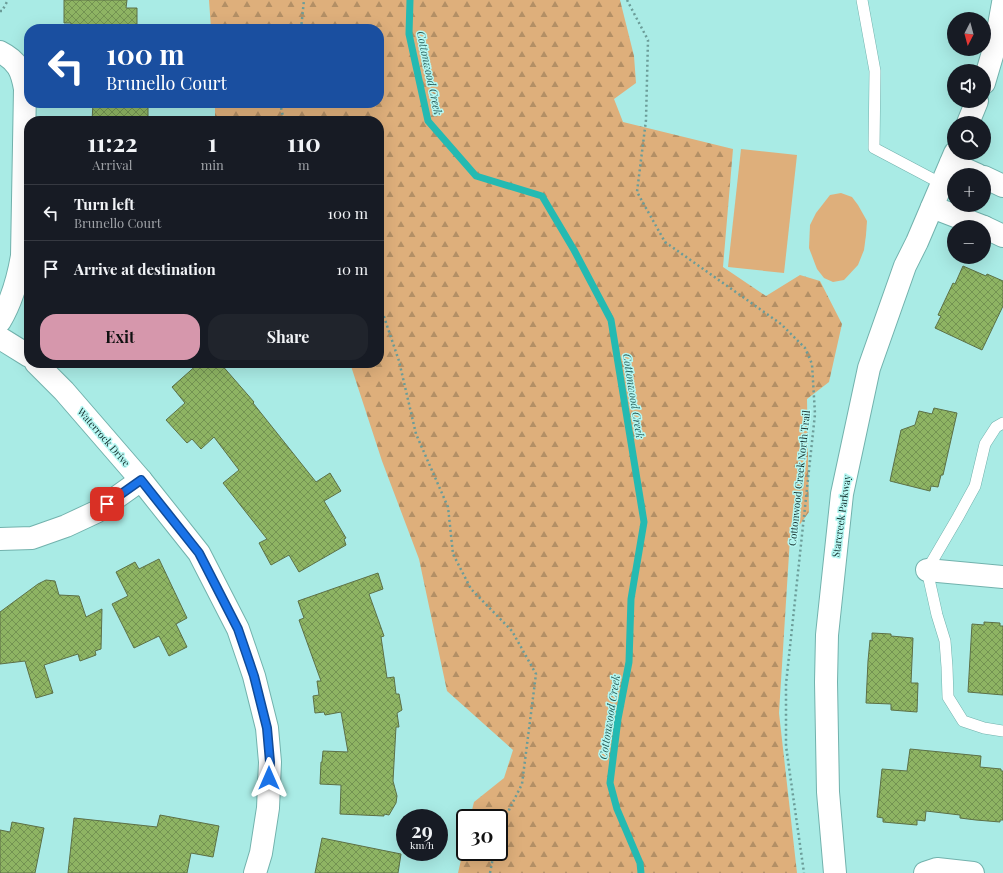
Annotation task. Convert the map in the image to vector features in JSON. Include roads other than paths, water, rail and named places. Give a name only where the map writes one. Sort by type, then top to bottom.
[{"type":"street","points":[[990,64],[996,42],[1003,3]]},
{"type":"street","points":[[0,52],[17,64],[22,73],[24,84]]},
{"type":"street","points":[[0,321],[7,310],[18,278],[22,256],[24,145]]},
{"type":"street","name":"Starcreek Parkway","points":[[835,873],[828,792],[826,682],[827,635],[842,494],[869,368],[905,266],[952,160]]},
{"type":"street","points":[[956,160],[968,168]]},
{"type":"street","points":[[991,180],[1003,186]]},
{"type":"street","points":[[932,207],[966,220]]},
{"type":"street","points":[[991,230],[1003,236]]},
{"type":"street","points":[[0,338],[24,353]]},
{"type":"street","name":"Waterrock Drive","points":[[41,368],[64,391],[141,480],[199,553],[238,629],[254,676],[267,728],[270,762],[268,808],[261,852],[255,873]]},
{"type":"street","points":[[0,538],[32,538],[66,526],[96,512],[141,480]]},
{"type":"street","points":[[926,570],[1003,576]]},
{"type":"street","points":[[925,873],[938,869],[972,873]]},
{"type":"lane","points":[[862,0],[875,71],[874,148],[942,184]]},
{"type":"lane","points":[[1003,423],[996,427],[985,444],[975,486],[926,570],[945,640],[948,697],[963,720],[984,728],[1003,731]]},
{"type":"waterway","name":"Cottonwood Creek","points":[[410,0],[409,34],[428,121],[476,176],[542,196],[574,250],[611,320],[644,522],[631,599],[629,662],[618,719],[610,783],[617,809],[640,863],[641,873]]}]
